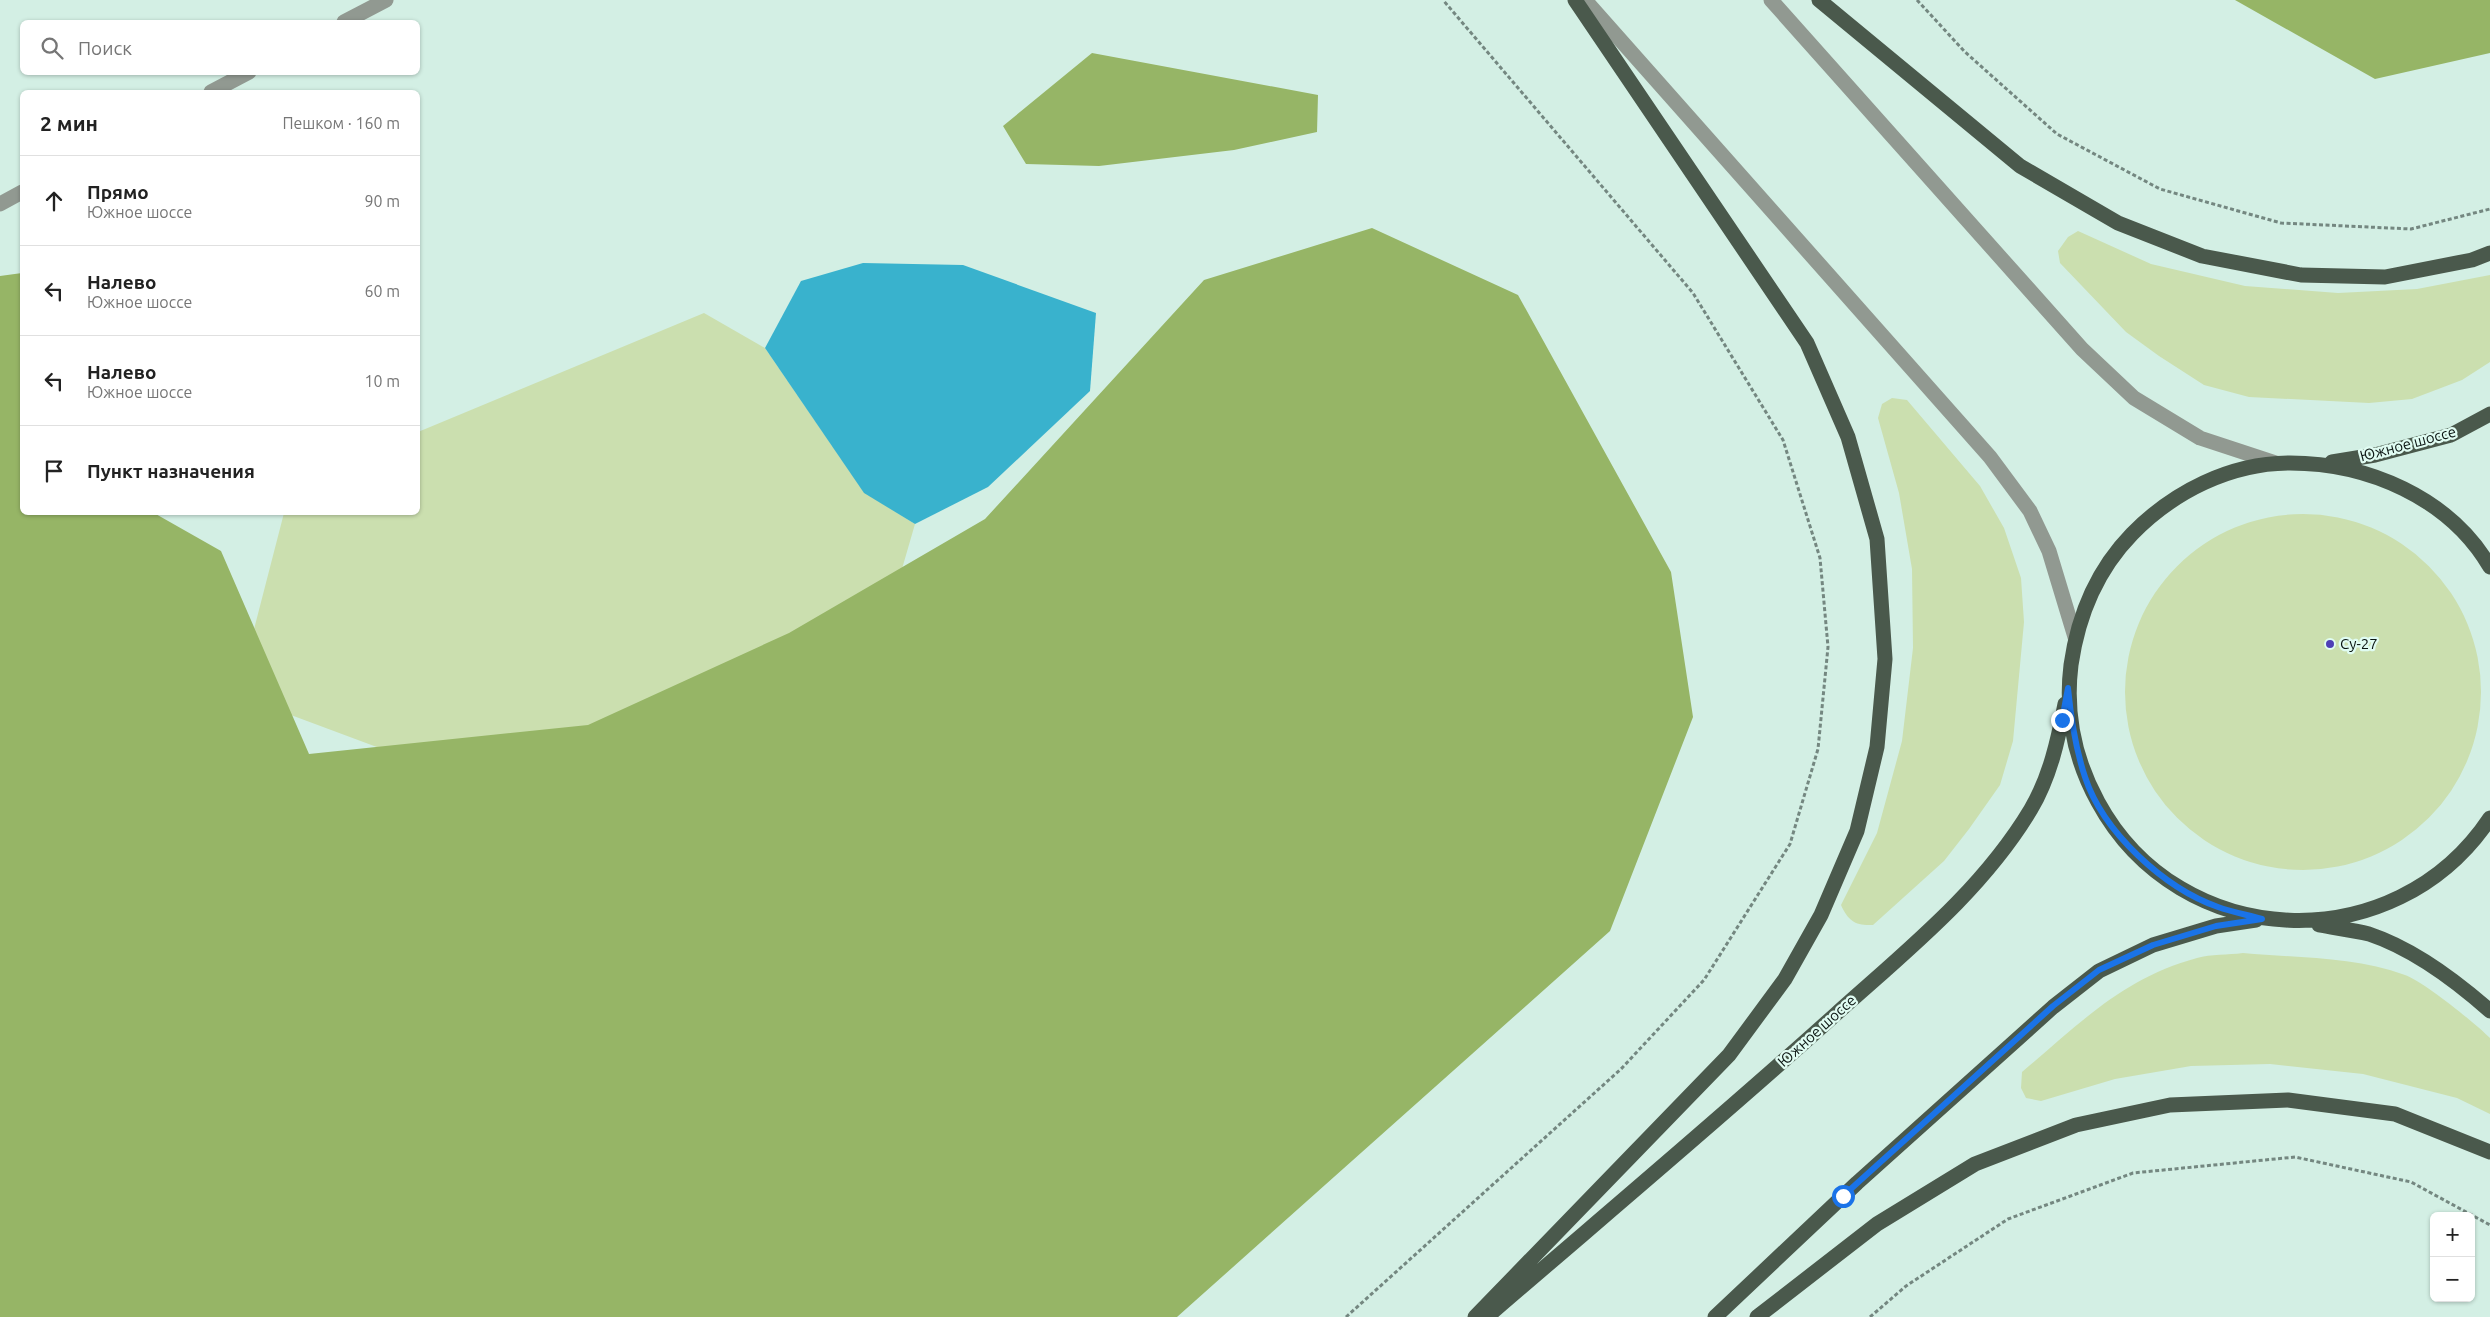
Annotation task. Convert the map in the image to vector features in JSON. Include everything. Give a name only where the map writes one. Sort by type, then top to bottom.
[{"type":"main road","points":[[1475,1317],[1729,1055],[1785,979],[1821,915],[1857,831],[1877,747],[1885,659],[1877,539],[1848,437],[1807,343],[1575,0]]},
{"type":"main road","points":[[1818,0],[2020,166],[2118,223],[2202,256],[2301,275],[2385,277],[2472,260],[2490,253]]},
{"type":"main road","name":"Южное шоссе","points":[[1486,1317],[1765,1078],[1951,911],[1999,856],[2031,808],[2055,754],[2068,688],[2075,637],[2093,588],[2118,549],[2150,516],[2188,490],[2230,472],[2276,463],[2322,463],[2376,455],[2451,435],[2490,414]]},
{"type":"main road","name":"Южное шоссе","points":[[2322,463],[2369,473],[2413,493],[2452,521],[2484,556],[2490,567]]},
{"type":"main road","name":"Южное шоссе","points":[[2068,688],[2072,734],[2086,780],[2108,821],[2138,856],[2175,886],[2217,907],[2262,919],[2303,922],[2343,918],[2382,906],[2418,888],[2450,864],[2478,835],[2490,818]]},
{"type":"main road","name":"Южное шоссе","points":[[1715,1317],[1872,1170],[2053,1006],[2099,970],[2162,942],[2216,926],[2262,919]]},
{"type":"main road","points":[[2303,922],[2368,934],[2411,952],[2467,991],[2490,1011]]},
{"type":"main road","points":[[1757,1317],[1877,1224],[1975,1164],[2076,1125],[2170,1105],[2288,1100],[2395,1114],[2490,1152]]},
{"type":"street","points":[[348,20],[386,0]]},
{"type":"street","points":[[1585,0],[1990,457],[2030,511],[2049,552],[2075,637]]},
{"type":"street","points":[[1771,0],[2082,349],[2134,398],[2200,438],[2276,463]]},
{"type":"street","points":[[215,90],[243,75]]},
{"type":"street","points":[[0,204],[20,193]]},
{"type":"path","points":[[1346,1317],[1621,1069],[1704,980],[1790,844],[1818,749],[1828,647],[1820,558],[1783,440],[1693,293],[1443,0]]},
{"type":"path","points":[[1917,0],[1965,52],[2057,134],[2160,189],[2281,223],[2411,229],[2490,209]]},
{"type":"path","points":[[1870,1317],[1906,1286],[2008,1220],[2133,1173],[2295,1158],[2411,1182],[2490,1225]]},
{"type":"green space","points":[[2235,0],[2490,0],[2490,53],[2375,79]]},
{"type":"green space","points":[[1092,53],[1318,95],[1317,132],[1234,150],[1099,166],[1026,164],[1003,126]]},
{"type":"green space","points":[[1372,228],[1518,295],[1671,572],[1693,717],[1610,931],[1177,1317],[0,1317],[0,276],[20,273],[20,515],[158,515],[221,551],[309,754],[588,725],[789,633],[985,519],[1204,280]]},
{"type":"green space","points":[[2078,231],[2151,264],[2245,286],[2338,293],[2417,289],[2490,275],[2490,362],[2462,380],[2412,399],[2369,403],[2249,397],[2204,385],[2126,332],[2060,263],[2058,251],[2068,237]]},
{"type":"green space","points":[[704,313],[765,348],[864,492],[915,524],[875,662],[623,782],[417,762],[237,695],[283,515],[420,515],[420,431]]},
{"type":"green space","points":[[1892,398],[1907,400],[1980,486],[2004,528],[2021,578],[2024,622],[2013,741],[2000,785],[1944,861],[1873,925],[1862,925],[1850,919],[1841,905],[1877,833],[1902,741],[1913,648],[1912,569],[1899,493],[1878,418],[1882,404]]},
{"type":"green space","points":[[2303,514],[2338,517],[2371,528],[2402,544],[2429,566],[2451,593],[2467,624],[2478,657],[2481,692],[2478,727],[2467,760],[2451,791],[2429,818],[2402,840],[2371,856],[2338,867],[2303,870],[2268,867],[2235,856],[2204,840],[2177,818],[2155,791],[2139,760],[2128,727],[2125,692],[2128,657],[2139,624],[2155,593],[2177,566],[2204,544],[2235,528],[2268,517]]},
{"type":"green space","points":[[2243,953],[2366,964],[2405,975],[2424,986],[2462,1013],[2490,1038],[2490,1114],[2457,1098],[2363,1074],[2270,1064],[2191,1066],[2115,1079],[2041,1101],[2026,1098],[2021,1088],[2022,1072],[2103,1004],[2146,978],[2171,967],[2197,958]]},
{"type":"water","points":[[863,263],[963,265],[1096,313],[1090,391],[988,487],[915,524],[864,493],[765,348],[801,281]]},
{"type":"place","name":"Су-27","points":[[2330,644]]},
{"type":"route","points":[[1843,1196],[2053,1006],[2099,970],[2153,945],[2216,926],[2262,919],[2217,907],[2175,886],[2138,856],[2108,821],[2086,780],[2072,734],[2068,688],[2062,720]]}]
